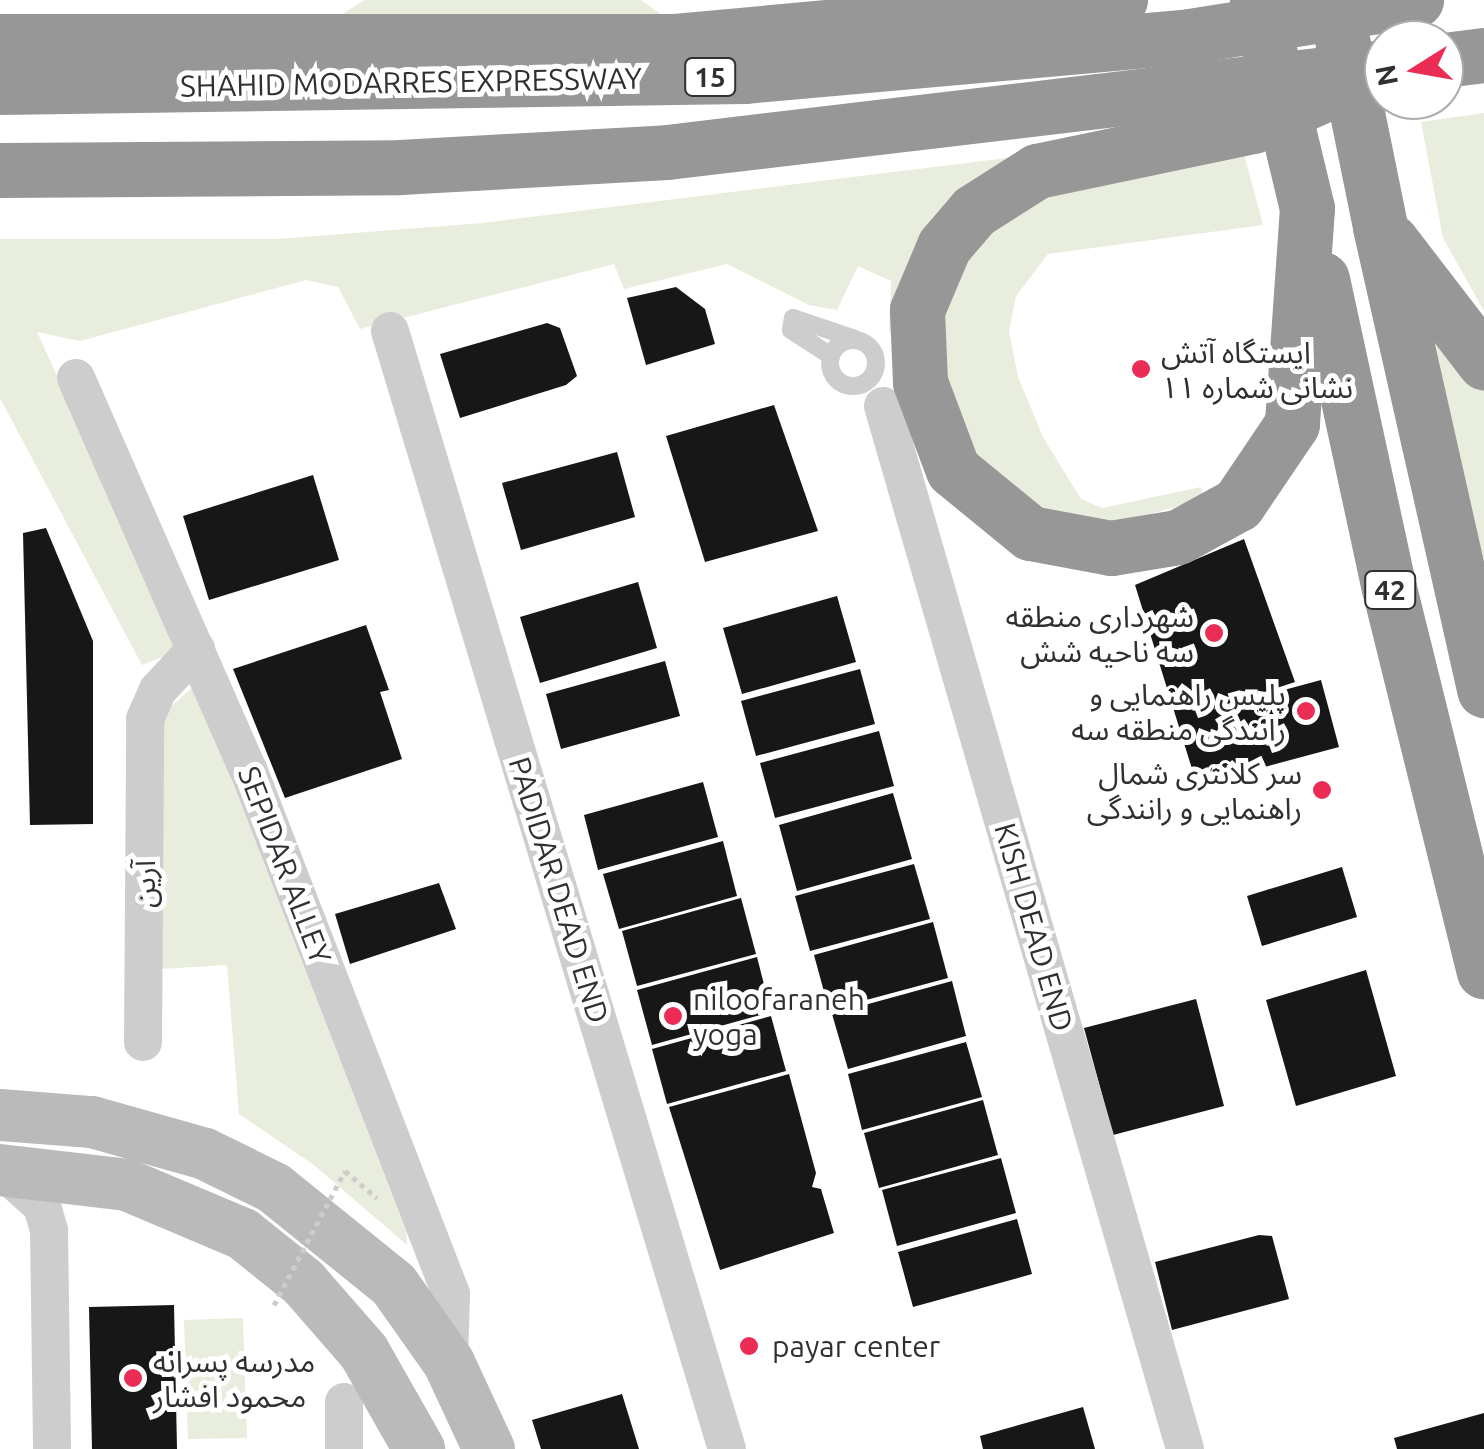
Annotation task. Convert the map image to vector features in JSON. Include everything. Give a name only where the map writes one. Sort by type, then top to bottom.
[{"type":"highway","points":[[144,41],[251,29],[331,0]]},
{"type":"highway","points":[[754,0],[850,20],[951,58]]},
{"type":"highway","points":[[0,41],[675,41],[850,20],[1120,0]]},
{"type":"highway","name":"42","points":[[1256,0],[1389,588],[1484,971]]},
{"type":"highway","name":"42","points":[[1334,0],[1380,226],[1484,690]]},
{"type":"highway","name":"SHAHID MODARRES EXPRESSWAY","points":[[0,87],[509,84],[744,76],[1190,36],[1416,0]]},
{"type":"highway","name":"15","points":[[0,170],[400,167],[667,152],[1364,70]]},
{"type":"highway","points":[[1306,208],[1292,424],[1238,504],[1178,537],[1111,548],[1030,534],[953,470],[928,416],[914,344],[925,281],[974,211],[1037,171],[1253,126],[1364,77]]},
{"type":"highway","points":[[0,202],[510,193],[667,152]]},
{"type":"highway","points":[[1380,226],[1484,362]]},
{"type":"main road","points":[[0,1115],[92,1122],[205,1154],[274,1188],[367,1258],[449,1363],[490,1449]]},
{"type":"main road","points":[[1,1170],[127,1185],[243,1234],[303,1282],[364,1352],[419,1449]]},
{"type":"street","name":"PADIDAR DEAD END","points":[[390,331],[728,1449]]},
{"type":"street","name":"SEPIDAR ALLEY","points":[[76,378],[196,649],[451,1294],[449,1363]]},
{"type":"street","name":"KISH DEAD END","points":[[886,419],[1185,1449]]},
{"type":"street","name":"آرین","points":[[143,1042],[145,719],[158,690],[196,649]]},
{"type":"street","points":[[1,1170],[42,1206],[49,1230],[52,1449]]},
{"type":"street","points":[[344,1402],[344,1449]]},
{"type":"lane","points":[[793,318],[855,339],[873,351],[886,419],[832,374],[830,356],[791,330],[793,318]]},
{"type":"lane","points":[[830,356],[855,339]]},
{"type":"lane","points":[[848,386],[866,382],[876,365]]},
{"type":"path","points":[[274,1305],[345,1171]]},
{"type":"green space","points":[[365,0],[641,0],[662,15],[339,16]]},
{"type":"green space","points":[[1484,113],[1484,311],[1443,238],[1421,122],[1464,120],[1464,116]]},
{"type":"green space","points":[[1241,143],[1263,225],[1048,254],[1016,296],[1009,331],[1018,377],[1043,437],[1081,499],[1102,508],[1201,487],[1205,499],[1098,528],[990,489],[933,372],[952,269],[1018,196]]},
{"type":"green space","points":[[1007,158],[918,256],[889,335],[891,281],[858,266],[837,310],[809,305],[727,264],[624,289],[614,264],[360,329],[338,287],[306,280],[80,341],[37,332],[182,649],[142,665],[0,398],[0,239],[278,239],[482,223]]},
{"type":"green space","points":[[1424,309],[1484,386],[1484,599]]},
{"type":"green space","points":[[195,685],[406,1231],[407,1245],[314,1165],[239,1114],[227,965],[160,969],[157,719]]},
{"type":"green space","points":[[243,1318],[247,1438],[188,1439],[184,1320]]},
{"type":"building","points":[[676,287],[705,309],[715,344],[646,365],[627,298]]},
{"type":"building","points":[[547,323],[560,328],[577,376],[566,385],[460,418],[440,354]]},
{"type":"building","points":[[774,405],[818,531],[705,562],[666,436]]},
{"type":"building","points":[[617,452],[635,517],[521,550],[502,483]]},
{"type":"building","points":[[313,475],[339,560],[209,600],[183,516]]},
{"type":"building","points":[[46,528],[93,641],[93,824],[30,825],[23,533]]},
{"type":"building","name":"شهرداری منطقه سه ناحیه شش","points":[[1244,539],[1295,682],[1206,711],[1321,680],[1339,747],[1197,785],[1135,585]]},
{"type":"building","points":[[638,582],[657,648],[540,683],[520,617]]},
{"type":"building","points":[[837,596],[856,662],[742,694],[723,628]]},
{"type":"building","points":[[366,625],[389,690],[380,692],[402,759],[285,798],[233,669]]},
{"type":"building","points":[[665,661],[680,716],[561,749],[546,694]]},
{"type":"building","points":[[860,669],[875,724],[756,756],[741,701]]},
{"type":"building","points":[[879,731],[894,786],[775,818],[760,763]]},
{"type":"building","points":[[703,782],[718,837],[598,870],[584,815]]},
{"type":"building","points":[[893,793],[912,859],[797,891],[779,825]]},
{"type":"building","points":[[723,841],[737,896],[619,929],[603,874]]},
{"type":"building","points":[[914,864],[930,919],[810,951],[795,896]]},
{"type":"building","points":[[1342,867],[1357,917],[1262,946],[1247,896]]},
{"type":"building","points":[[439,883],[456,929],[350,964],[335,914]]},
{"type":"building","points":[[741,898],[756,954],[637,986],[622,931]]},
{"type":"building","points":[[933,922],[948,978],[829,1010],[814,955]]},
{"type":"building","points":[[757,957],[771,1012],[652,1045],[637,990]]},
{"type":"building","points":[[1366,970],[1396,1076],[1296,1106],[1266,1000]]},
{"type":"building","points":[[952,981],[966,1036],[848,1069],[832,1014]]},
{"type":"building","points":[[1196,999],[1224,1106],[1113,1135],[1084,1028]]},
{"type":"building","points":[[771,1016],[786,1071],[667,1104],[652,1049]]},
{"type":"building","points":[[966,1042],[982,1097],[862,1130],[848,1074]]},
{"type":"building","points":[[789,1074],[816,1173],[812,1187],[821,1189],[834,1233],[720,1270],[669,1107]]},
{"type":"building","points":[[983,1100],[998,1155],[879,1188],[864,1133]]},
{"type":"building","points":[[1001,1158],[1016,1213],[897,1246],[882,1190]]},
{"type":"building","points":[[1017,1219],[1032,1274],[913,1307],[898,1252]]},
{"type":"building","points":[[1259,1235],[1272,1236],[1289,1299],[1172,1330],[1155,1262]]},
{"type":"building","name":"مدرسه پسرانه محمود افشار","points":[[174,1305],[177,1449],[92,1449],[89,1307]]},
{"type":"building","points":[[622,1394],[639,1449],[541,1449],[532,1420]]},
{"type":"building","points":[[1083,1407],[1095,1449],[983,1449],[980,1436]]},
{"type":"building","points":[[1484,1413],[1484,1449],[1397,1449],[1394,1438]]},
{"type":"place","name":"ایستگاه آتش نشانی شماره ۱۱","points":[[1141,369]]},
{"type":"place","name":"شهرداری منطقه سه ناحیه شش","points":[[1214,633]]},
{"type":"place","name":"پلیس راهنمایی و رانندگی منطقه سه","points":[[1306,711]]},
{"type":"place","name":"سر کلانتری شمال راهنمایی و رانندگی","points":[[1322,790]]},
{"type":"place","name":"niloofaraneh yoga","points":[[673,1016]]},
{"type":"place","name":"payar center","points":[[749,1346]]},
{"type":"place","name":"مدرسه پسرانه محمود افشار","points":[[133,1378]]}]
